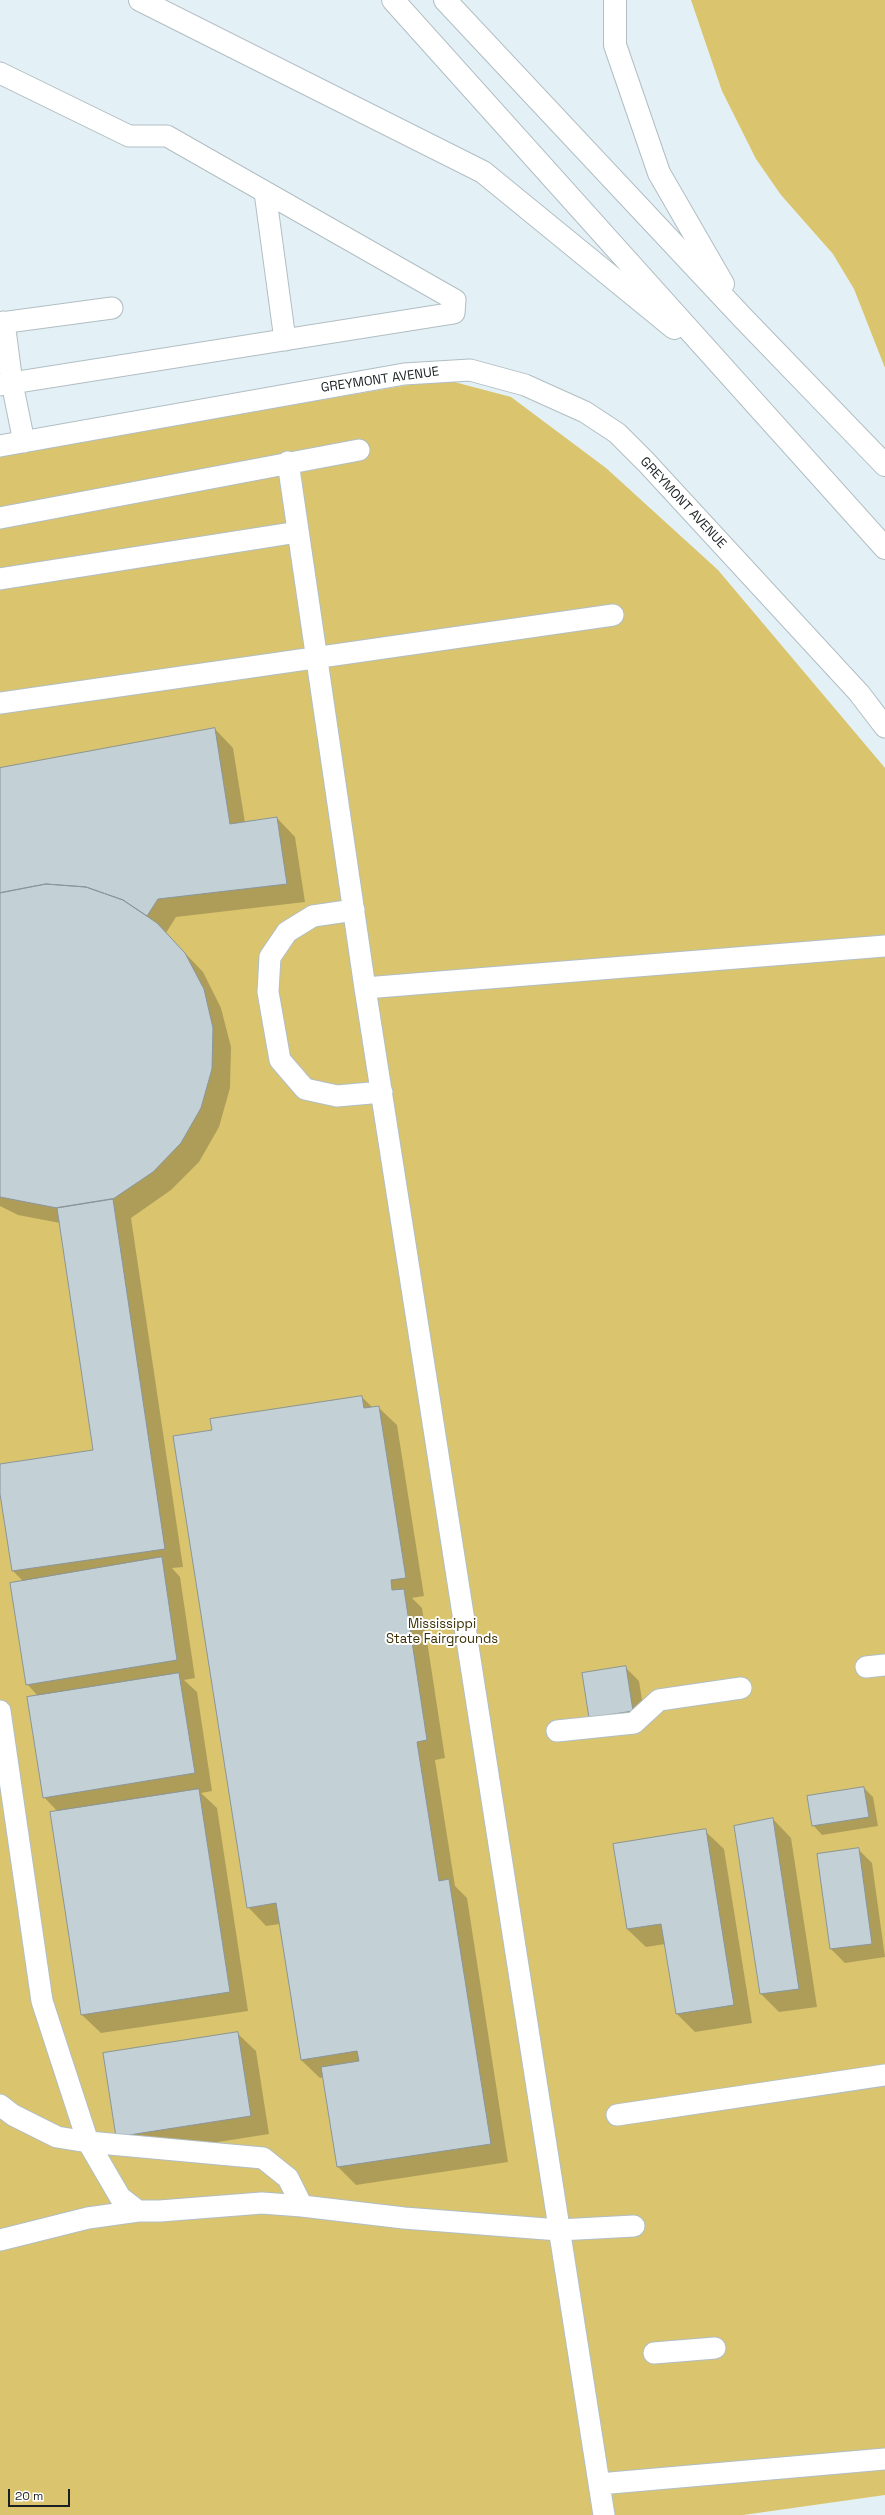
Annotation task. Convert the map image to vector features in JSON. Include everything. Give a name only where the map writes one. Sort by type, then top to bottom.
[{"type":"highway","points":[[140,0],[483,172],[729,373]]},
{"type":"highway","points":[[393,0],[885,548]]},
{"type":"highway","points":[[444,0],[743,318],[885,465]]},
{"type":"highway","points":[[615,0],[615,45],[659,173],[743,318]]},
{"type":"street","points":[[0,73],[129,136],[167,136],[455,300],[454,313],[6,384]]},
{"type":"street","points":[[265,192],[285,340]]},
{"type":"street","points":[[24,442],[6,384],[2,322],[112,308]]},
{"type":"street","name":"GREYMONT AVENUE","points":[[0,446],[404,374],[470,370],[525,385],[585,412],[617,433],[646,462],[843,676],[885,727]]},
{"type":"street","points":[[0,518],[288,462],[359,450]]},
{"type":"street","points":[[288,462],[365,988],[604,2515]]},
{"type":"street","points":[[0,579],[298,532]]},
{"type":"street","points":[[0,703],[613,615]]},
{"type":"street","points":[[354,910],[313,916],[288,932],[270,957],[268,992],[280,1060],[305,1089],[337,1096],[382,1092]]},
{"type":"street","points":[[365,988],[885,946]]},
{"type":"street","points":[[557,1731],[634,1723],[659,1700],[741,1688]]},
{"type":"street","points":[[0,1712],[8,1817],[42,2002],[88,2142],[120,2197],[138,2210]]},
{"type":"street","points":[[617,2115],[885,2075]]},
{"type":"street","points":[[0,2105],[13,2115],[57,2137],[88,2142],[263,2158],[288,2178],[302,2206]]},
{"type":"street","points":[[0,2240],[88,2218],[138,2210],[160,2211],[262,2203],[302,2206],[404,2218],[560,2230],[634,2226]]},
{"type":"street","points":[[654,2353],[715,2348]]},
{"type":"street","points":[[599,2484],[885,2459]]},
{"type":"green space","points":[[691,0],[885,0],[885,368],[854,289],[833,254],[781,195],[756,159],[722,91]]},
{"type":"green space","name":"Mississippi State Fairgrounds","points":[[443,379],[511,397],[606,468],[718,570],[885,768],[885,2495],[743,2515],[0,2515],[0,455]]},
{"type":"building","points":[[215,728],[230,824],[277,817],[287,884],[158,899],[147,916],[123,900],[86,887],[46,884],[0,893],[0,768]]},
{"type":"building","points":[[46,884],[86,887],[123,900],[157,923],[185,953],[204,989],[213,1028],[212,1069],[201,1108],[181,1143],[153,1172],[113,1199],[57,1208],[0,1197],[0,893]]},
{"type":"building","points":[[113,1199],[165,1549],[12,1571],[0,1494],[0,1464],[93,1450],[57,1208]]},
{"type":"building","points":[[362,1396],[364,1408],[379,1406],[406,1578],[391,1580],[392,1590],[404,1589],[427,1740],[417,1742],[439,1881],[449,1879],[491,2144],[337,2167],[321,2067],[359,2061],[357,2051],[301,2060],[276,1903],[247,1908],[173,1436],[212,1430],[210,1419]]},
{"type":"building","points":[[162,1557],[177,1660],[26,1685],[10,1583]]},
{"type":"building","points":[[626,1666],[633,1711],[589,1718],[582,1673]]},
{"type":"building","points":[[179,1673],[195,1773],[43,1798],[27,1697]]},
{"type":"building","points":[[864,1787],[869,1817],[812,1826],[807,1796]]},
{"type":"building","points":[[199,1789],[230,1992],[81,2015],[50,1812]]},
{"type":"building","points":[[773,1818],[799,1989],[760,1994],[734,1826]]},
{"type":"building","points":[[706,1829],[734,2005],[676,2014],[661,1924],[627,1929],[613,1844]]},
{"type":"building","points":[[859,1848],[872,1944],[830,1949],[817,1854]]},
{"type":"building","points":[[238,2032],[251,2116],[116,2137],[103,2053]]}]
